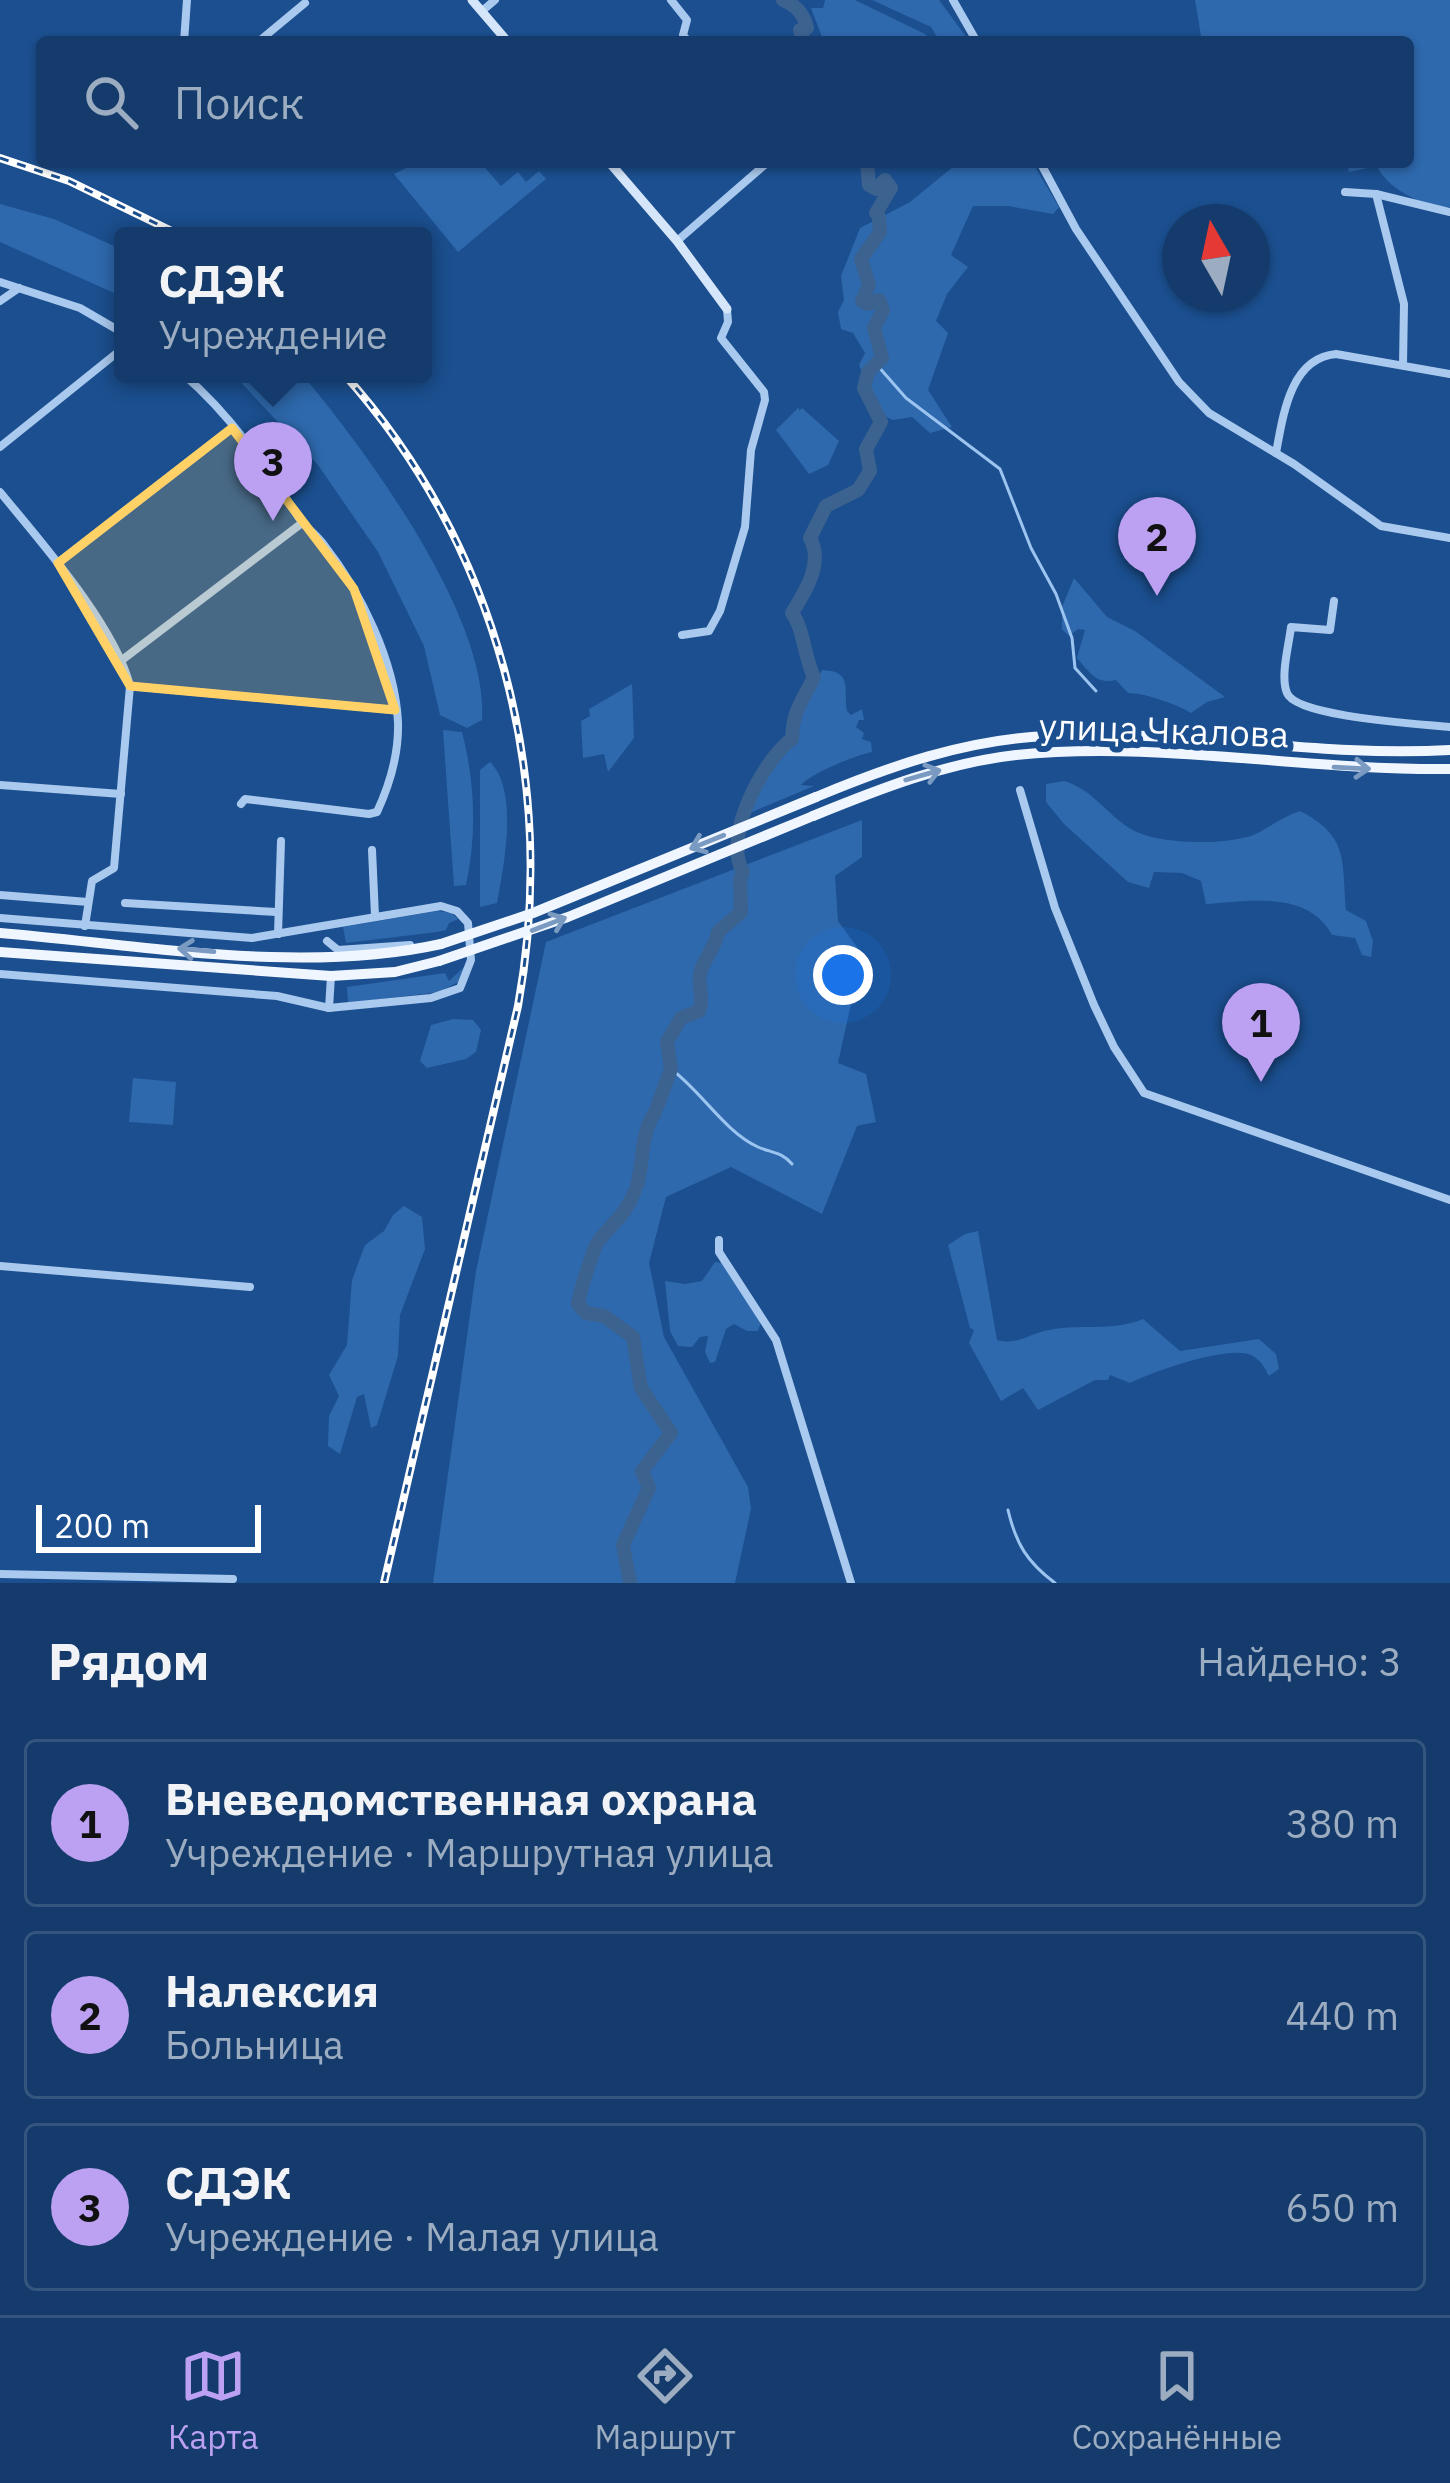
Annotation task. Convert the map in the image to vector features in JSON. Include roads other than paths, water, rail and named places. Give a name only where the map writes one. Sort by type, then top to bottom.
[{"type":"main road","name":"улица Чкалова","points":[[0,933],[356,958],[441,944],[533,914],[816,797],[933,755],[1043,736],[1108,734],[1369,751],[1450,750]]},
{"type":"main road","name":"улица Чкалова","points":[[0,952],[331,976],[395,972],[439,962],[568,917],[938,770],[1044,753],[1108,752],[1366,769],[1450,769]]},
{"type":"street","points":[[184,36],[187,0]]},
{"type":"street","points":[[472,0],[503,36]]},
{"type":"street","points":[[482,11],[495,0]]},
{"type":"street","points":[[671,0],[687,20],[684,36]]},
{"type":"street","points":[[953,0],[974,36]]},
{"type":"street","points":[[265,36],[305,2]]},
{"type":"street","points":[[614,168],[727,309],[728,322],[721,338],[764,392],[751,450],[746,521],[720,611],[709,631],[682,635]]},
{"type":"street","points":[[677,242],[761,168]]},
{"type":"street","points":[[1043,168],[1076,229],[1179,382],[1222,424],[1276,453],[1381,526],[1450,538]]},
{"type":"street","points":[[1345,192],[1376,194],[1450,212]]},
{"type":"street","points":[[1376,194],[1404,304],[1403,365]]},
{"type":"street","points":[[0,282],[80,308],[114,328]]},
{"type":"street","points":[[0,301],[21,287]]},
{"type":"street","points":[[1276,453],[1301,370],[1328,354],[1450,374]]},
{"type":"street","points":[[0,447],[114,355]]},
{"type":"street","points":[[191,383],[266,466],[362,604],[395,710],[391,782],[377,812],[245,799],[241,804]]},
{"type":"street","points":[[58,563],[232,428]]},
{"type":"street","points":[[0,492],[58,563],[122,660],[130,686],[114,868],[92,881],[85,926]]},
{"type":"street","points":[[122,660],[302,523]]},
{"type":"street","points":[[1334,601],[1330,630],[1291,627],[1285,688],[1290,698],[1317,710],[1450,727]]},
{"type":"street","points":[[130,686],[395,710]]},
{"type":"street","points":[[0,785],[121,794]]},
{"type":"street","points":[[1020,790],[1055,908],[1094,1005],[1114,1047],[1146,1094],[1450,1200]]},
{"type":"street","points":[[278,934],[281,841]]},
{"type":"street","points":[[372,850],[375,916]]},
{"type":"street","points":[[0,895],[88,902]]},
{"type":"street","points":[[125,903],[276,912]]},
{"type":"street","points":[[0,918],[228,938],[434,907],[457,911],[468,923],[472,939],[467,977],[454,992],[329,1008],[277,996],[0,974]]},
{"type":"street","points":[[313,958],[327,941],[325,925]]},
{"type":"street","points":[[327,941],[338,950],[441,944]]},
{"type":"street","points":[[329,1008],[331,976]]},
{"type":"street","points":[[719,1240],[719,1252],[776,1340],[851,1583]]},
{"type":"street","points":[[0,1266],[250,1287]]},
{"type":"street","points":[[0,1574],[233,1579]]},
{"type":"waterway","points":[[783,0],[804,18],[807,28],[800,30],[802,36]]},
{"type":"waterway","points":[[868,168],[869,185],[876,189],[885,180],[891,188],[876,213]]},
{"type":"waterway","points":[[657,1107],[671,1069],[667,1042],[681,1018],[699,1011],[703,965],[718,932],[741,912],[743,872],[738,839],[742,819],[759,780],[792,739],[796,713],[814,677],[792,613],[814,567],[810,538],[826,506],[858,490],[870,471],[866,449],[881,422],[864,388],[868,372],[882,358],[874,328],[883,310],[879,300],[862,301],[869,285],[861,259],[880,232],[879,217]]},
{"type":"waterway","points":[[877,365],[906,398],[1000,469],[1031,548],[1056,594],[1072,638],[1075,668],[1096,691]]},
{"type":"waterway","points":[[671,1069],[735,1132],[792,1164]]},
{"type":"waterway","points":[[637,1185],[644,1139],[655,1112]]},
{"type":"waterway","points":[[630,1583],[623,1545],[649,1488],[642,1471],[671,1433],[641,1388],[633,1337],[604,1316],[586,1313],[578,1304],[597,1244],[634,1193]]},
{"type":"waterway","points":[[1008,1510],[1024,1551],[1055,1583]]},
{"type":"railway","points":[[0,158],[69,181],[164,227]]},
{"type":"railway","points":[[351,383],[397,441],[442,514],[478,590],[504,670],[522,752],[530,836],[529,921],[518,1006],[384,1583]]},
{"type":"place","name":"СДЭК","points":[[273,521]]},
{"type":"place","name":"Налексия","points":[[1157,596]]},
{"type":"place","name":"Вневедомственная охрана","points":[[1261,1082]]}]
